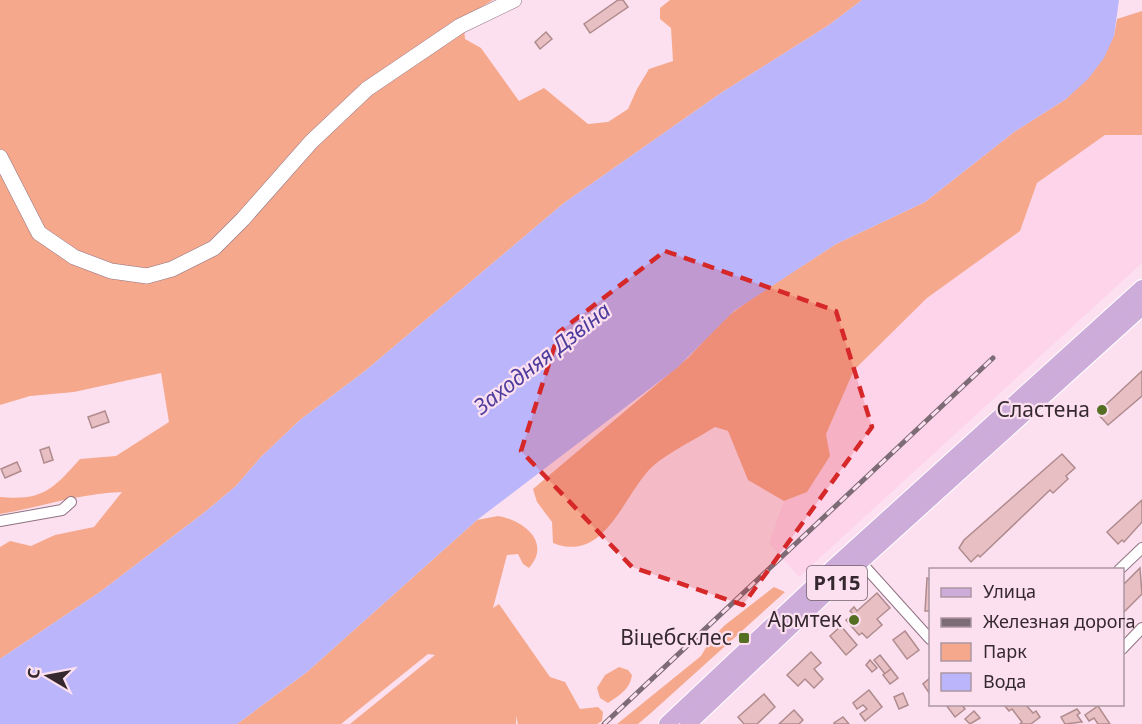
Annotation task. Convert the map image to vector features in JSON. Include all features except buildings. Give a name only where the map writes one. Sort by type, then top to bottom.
[{"type":"main road","name":"Р115","points":[[667,724],[962,461],[1040,389],[1142,288]]},
{"type":"main road","name":"Р115","points":[[1040,389],[1142,307]]},
{"type":"main road","name":"Р115","points":[[688,724],[856,557]]},
{"type":"street","points":[[0,157],[39,233],[74,257],[111,271],[147,276],[172,269],[214,248],[243,219],[311,142],[367,89],[460,26],[514,0]]},
{"type":"street","points":[[0,521],[23,519],[62,510],[71,502]]},
{"type":"street","points":[[1121,568],[1142,548]]},
{"type":"street","points":[[856,557],[929,638]]},
{"type":"street","points":[[1124,647],[1142,628]]},
{"type":"highlighted area","points":[[665,251],[836,311],[872,427],[743,605],[632,567],[521,451],[559,332]]},
{"type":"shaded area","points":[[1105,135],[1142,135],[1142,263],[799,577],[769,543],[784,501],[807,492],[826,434],[854,370],[927,298],[1020,231],[1037,183]]},
{"type":"green space","points":[[0,0],[493,0],[463,18],[465,39],[481,48],[519,101],[544,88],[588,124],[608,122],[628,109],[649,69],[673,61],[671,28],[660,19],[660,8],[670,0],[862,0],[829,25],[721,93],[564,203],[365,371],[300,420],[261,457],[236,486],[205,512],[100,592],[0,659],[0,547],[10,541],[31,546],[55,535],[94,527],[122,492],[76,498],[0,514],[0,497],[15,498],[37,495],[54,485],[80,459],[116,456],[169,422],[161,373],[74,392],[30,396],[0,405]]},
{"type":"green space","points":[[1142,11],[1142,135],[1105,135],[1037,183],[1020,231],[927,298],[854,370],[826,434],[830,456],[807,492],[784,501],[748,480],[728,431],[715,427],[653,466],[642,478],[612,523],[600,535],[587,544],[571,547],[553,543],[552,522],[537,502],[533,489],[689,357],[724,319],[836,244],[925,202],[1014,132],[1066,99],[1114,36],[1117,19]]},
{"type":"green space","points":[[498,516],[525,527],[536,541],[537,549],[529,568],[523,564],[518,554],[507,555],[493,608],[499,604],[550,677],[565,682],[580,709],[598,707],[603,712],[602,721],[597,724],[518,724],[516,716],[516,724],[350,724],[435,655],[428,654],[341,724],[237,724],[307,672],[477,520]]},
{"type":"green space","points":[[774,587],[785,592],[652,712],[638,724],[617,724],[701,656],[711,639],[725,625]]},
{"type":"green space","points":[[619,667],[628,670],[632,675],[631,680],[624,691],[608,703],[600,698],[597,688],[605,675]]},
{"type":"water","name":"Заходняя Дзвіна","points":[[862,0],[1119,0],[1114,36],[1104,58],[1088,79],[1066,99],[1014,132],[925,202],[836,244],[734,311],[677,368],[477,520],[307,672],[237,724],[0,724],[0,659],[100,592],[205,512],[236,486],[261,457],[300,420],[365,371],[564,203],[721,93],[829,25]]},
{"type":"railway","points":[[604,724],[993,358]]},
{"type":"place","name":"Сластена","points":[[1102,410]]},
{"type":"place","name":"Армтек","points":[[854,620]]},
{"type":"place","name":"Віцебсклес","points":[[744,638]]}]
